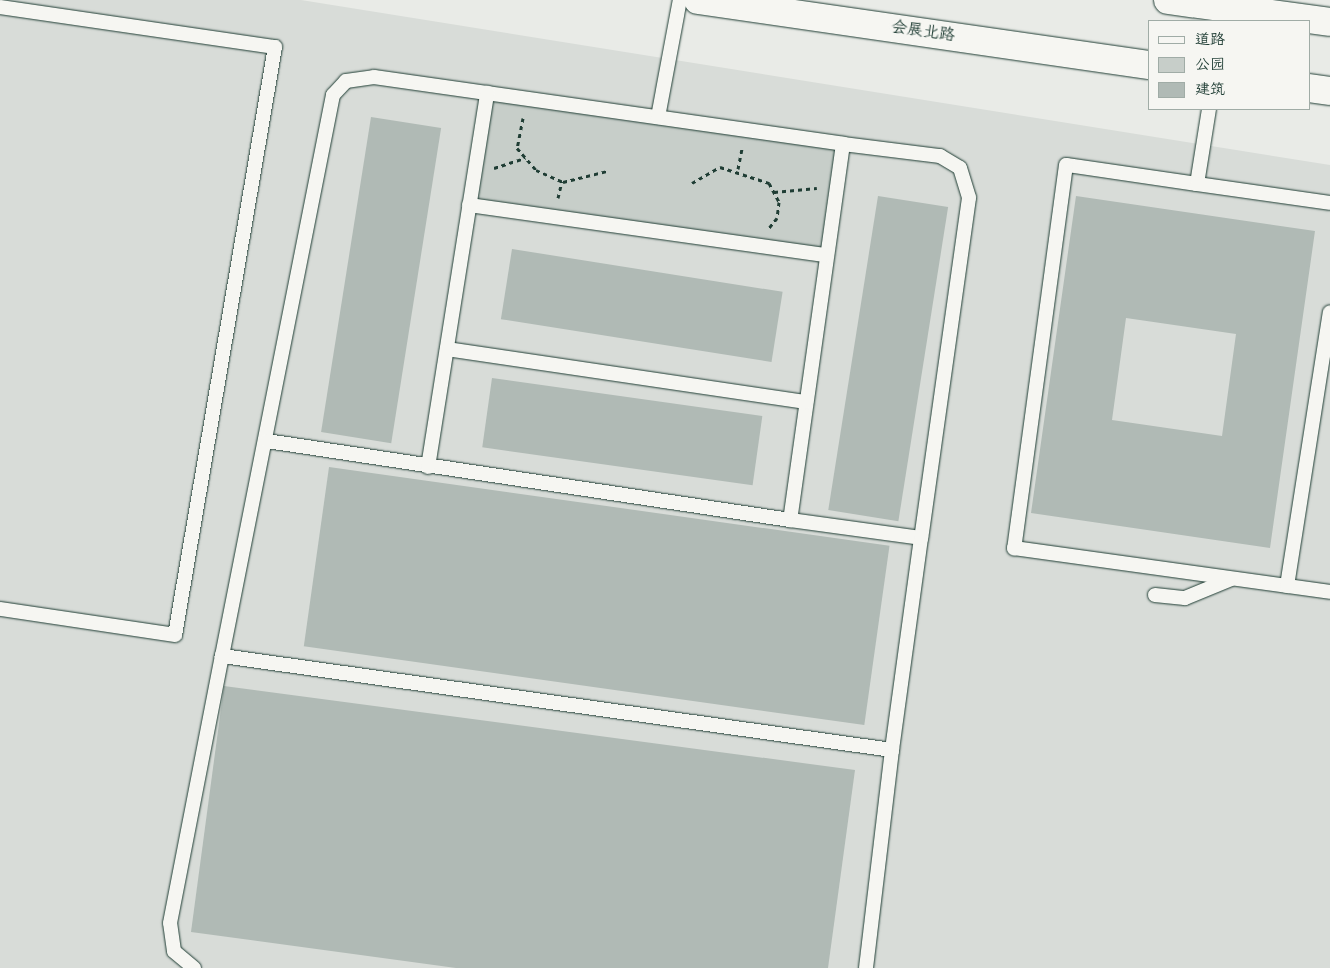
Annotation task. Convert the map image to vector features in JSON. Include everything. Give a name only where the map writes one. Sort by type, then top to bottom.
[{"type":"main road","name":"会展北路","points":[[698,0],[1148,65]]},
{"type":"main road","points":[[1168,0],[1231,4],[1330,22]]},
{"type":"main road","points":[[1310,88],[1330,91]]},
{"type":"lane","points":[[658,117],[680,0]]},
{"type":"lane","points":[[0,7],[275,47],[175,635],[0,609]]},
{"type":"lane","points":[[194,968],[174,951],[170,923],[222,656],[267,441],[333,95],[346,81],[374,77],[843,144],[940,156],[960,168],[969,198],[892,750],[866,968]]},
{"type":"lane","points":[[428,467],[486,93]]},
{"type":"lane","points":[[1197,184],[1209,110]]},
{"type":"lane","points":[[790,520],[843,144]]},
{"type":"lane","points":[[1330,203],[1066,165],[1014,548],[1330,592]]},
{"type":"lane","points":[[469,205],[827,255]]},
{"type":"lane","points":[[1287,586],[1330,312]]},
{"type":"lane","points":[[447,349],[806,402]]},
{"type":"lane","points":[[267,441],[428,467],[921,538]]},
{"type":"lane","points":[[1156,594],[1185,598],[1232,579]]},
{"type":"lane","points":[[222,656],[892,750]]},
{"type":"path","points":[[538,100],[521,122],[517,148],[536,170],[563,182],[607,171]]},
{"type":"path","points":[[474,174],[525,158]]},
{"type":"path","points":[[692,183],[720,167],[738,169],[769,183],[779,202],[777,218],[763,235],[744,243]]},
{"type":"path","points":[[774,192],[810,192],[838,176]]},
{"type":"shaded area","points":[[0,0],[301,0],[1330,165],[1330,968],[0,968]]},
{"type":"green space","points":[[487,93],[843,143],[828,255],[471,205]]},
{"type":"building","points":[[371,117],[441,128],[391,443],[321,432]]},
{"type":"building","points":[[878,196],[948,207],[898,521],[828,510]]},
{"type":"building","points":[[1076,196],[1315,231],[1270,548],[1031,513]],"holes":[[[1126,318],[1236,334],[1222,436],[1112,420]]]},
{"type":"building","points":[[512,249],[783,292],[772,362],[501,319]]},
{"type":"building","points":[[492,378],[762,416],[753,485],[482,447]]},
{"type":"building","points":[[329,467],[889,546],[864,725],[304,646]]},
{"type":"building","points":[[224,686],[855,770],[828,968],[456,968],[191,932]]}]
